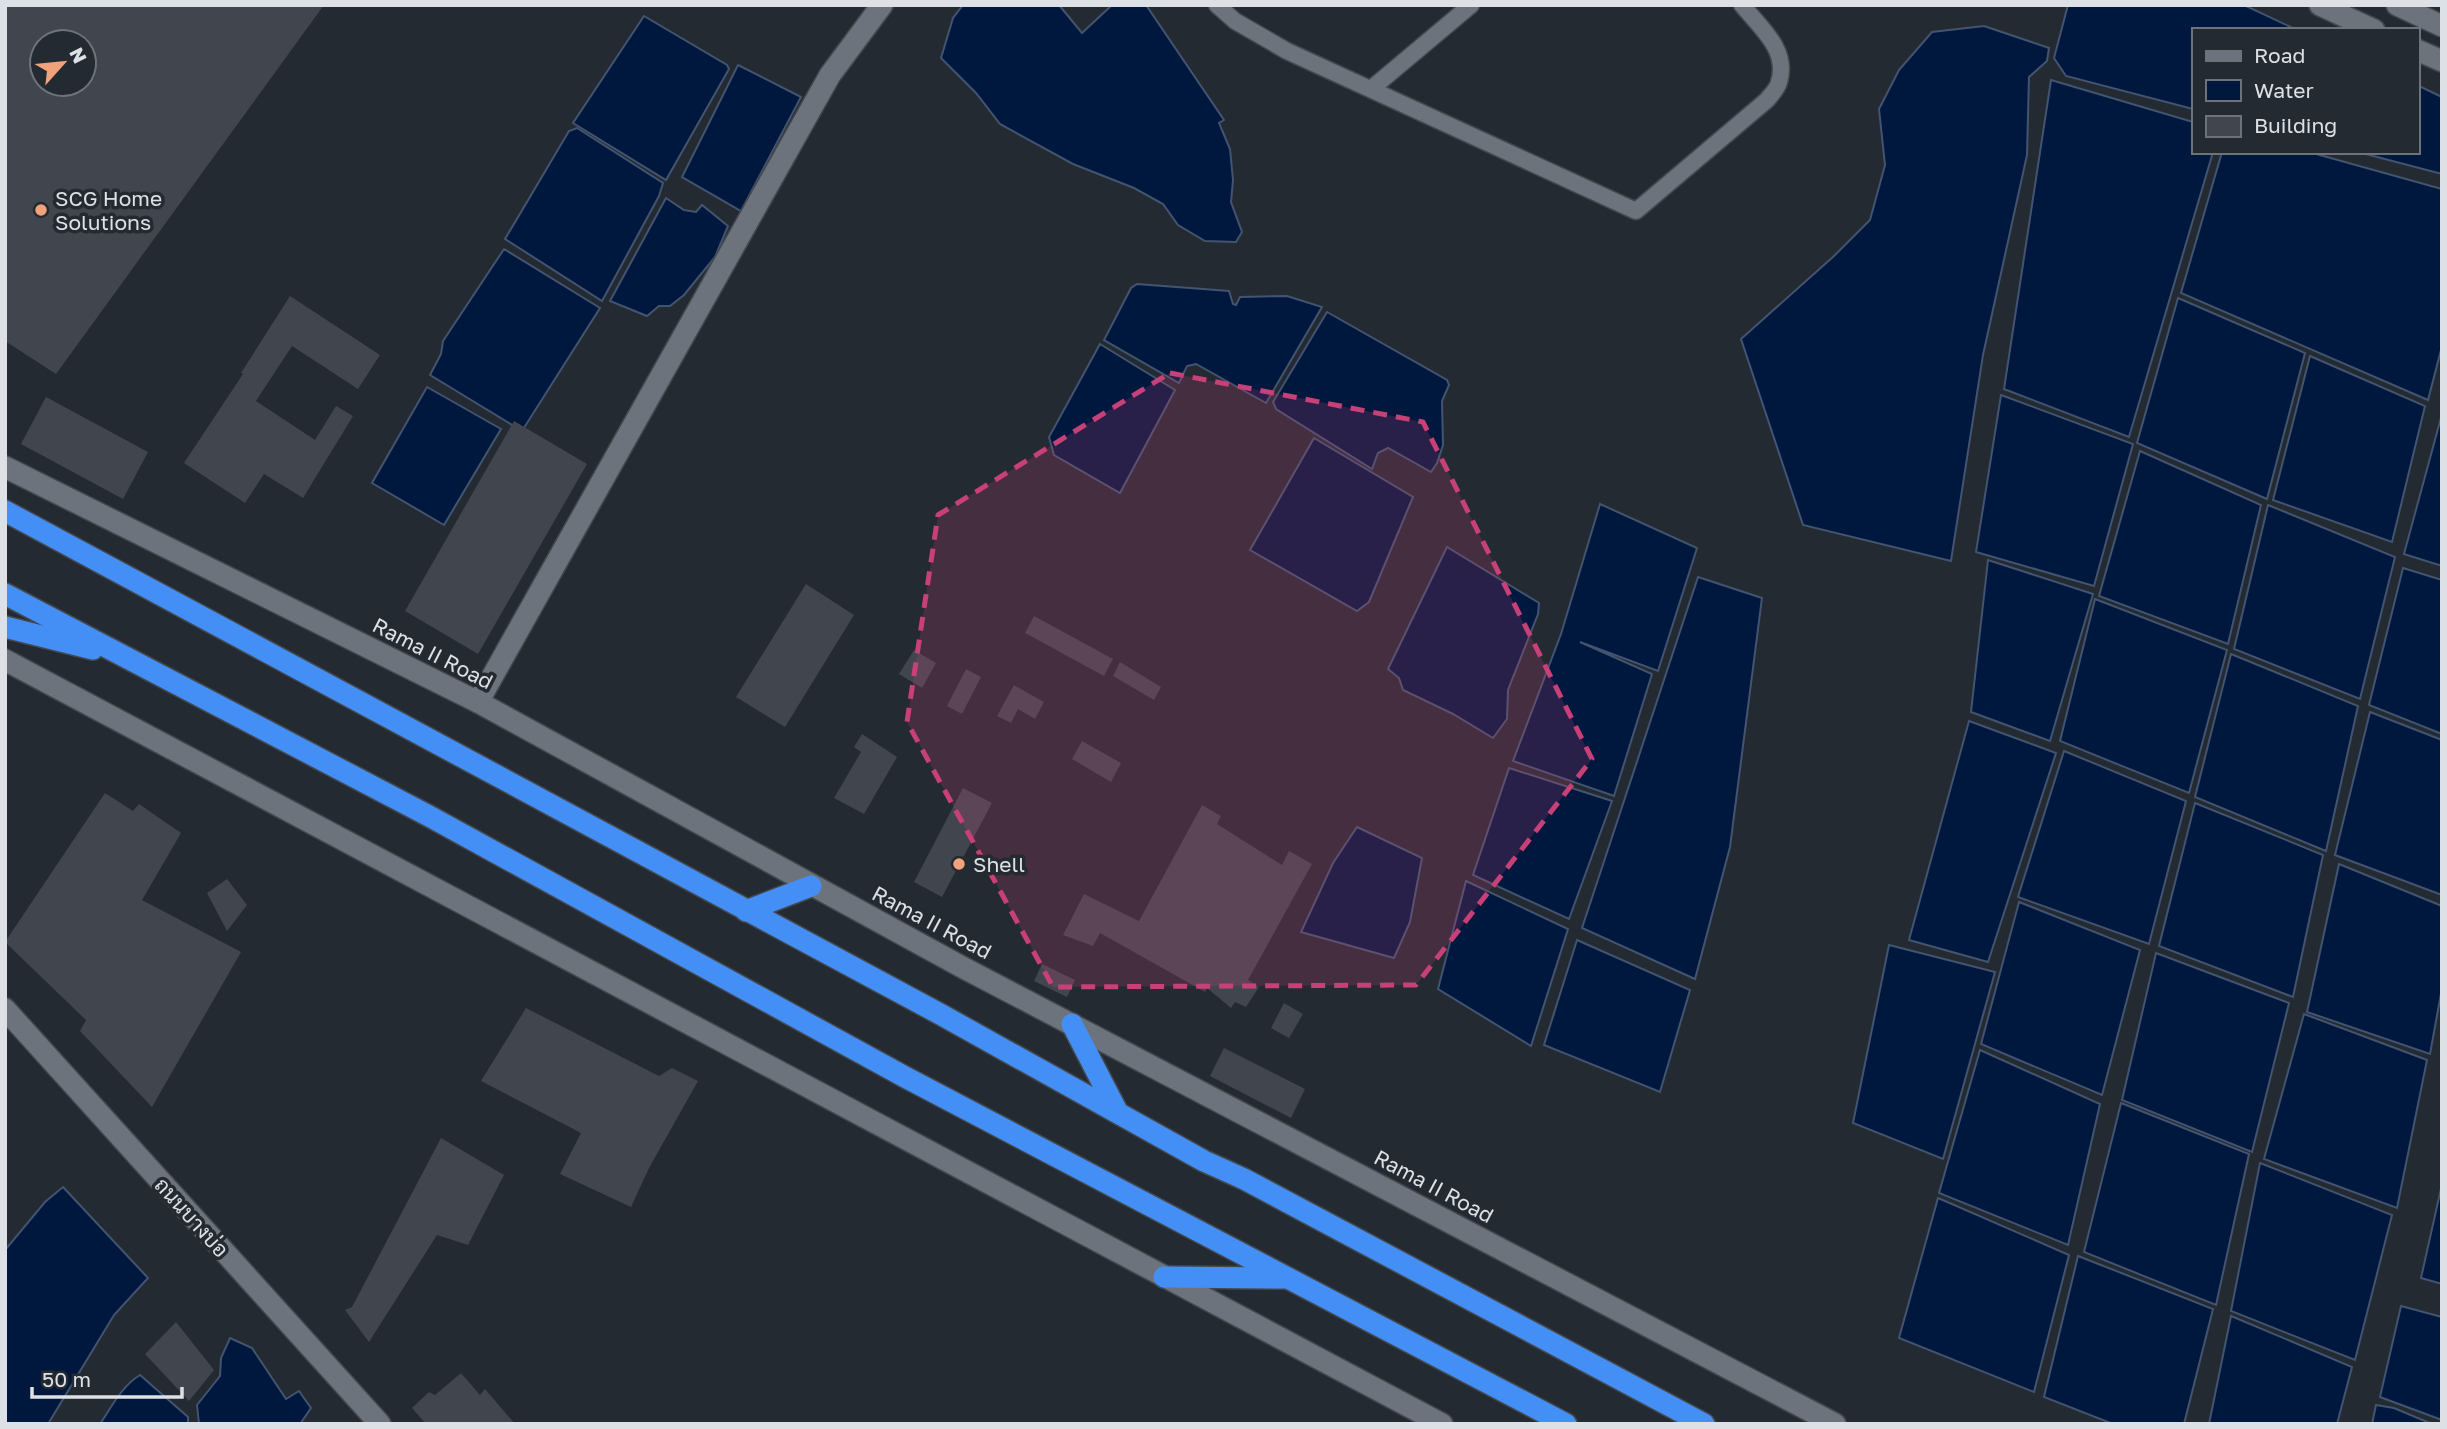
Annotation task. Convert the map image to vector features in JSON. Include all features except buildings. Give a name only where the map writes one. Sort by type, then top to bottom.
[{"type":"highway","points":[[5,511],[940,1014],[1204,1161],[1244,1179],[1704,1424]]},
{"type":"highway","points":[[5,594],[429,816],[905,1077],[1566,1424]]},
{"type":"highway","points":[[5,627],[126,658]]},
{"type":"highway","points":[[746,911],[811,886]]},
{"type":"highway","points":[[1072,1024],[1118,1113]]},
{"type":"highway","points":[[1164,1277],[1290,1278]]},
{"type":"main road","points":[[478,702],[830,75],[882,5]]},
{"type":"main road","points":[[2320,5],[2370,28]]},
{"type":"main road","points":[[2397,5],[2442,26]]},
{"type":"main road","points":[[2419,51],[2442,61]]},
{"type":"main road","name":"Rama II Road","points":[[5,467],[478,702],[811,886],[1835,1424]]},
{"type":"main road","points":[[5,660],[1442,1424]]},
{"type":"main road","name":"ถนนบางบ่อ","points":[[5,1009],[380,1424]]},
{"type":"street","points":[[1217,5],[1235,21],[1287,51],[1636,211],[1767,100],[1779,83],[1781,64],[1777,49],[1742,5]]},
{"type":"street","points":[[1371,89],[1471,5]]},
{"type":"highlighted area","points":[[1170,373],[1423,422],[1592,759],[1416,985],[1053,987],[907,722],[938,515]]},
{"type":"water","points":[[963,5],[1059,5],[1082,33],[1112,5],[1146,5],[1224,120],[1219,123],[1230,149],[1233,180],[1231,202],[1242,232],[1236,242],[1205,241],[1178,225],[1163,204],[1134,188],[1073,164],[1000,124],[976,93],[941,58],[953,18]]},
{"type":"water","points":[[2068,5],[2244,5],[2293,28],[2192,28],[2192,109],[2066,76],[2054,58]]},
{"type":"water","points":[[644,16],[727,65],[729,69],[666,180],[573,123]]},
{"type":"water","points":[[1984,26],[2049,48],[2047,61],[2029,77],[2027,155],[1983,355],[1951,561],[1803,525],[1741,339],[1870,220],[1885,165],[1879,109],[1899,70],[1932,32]]},
{"type":"water","points":[[738,65],[801,97],[741,211],[682,177]]},
{"type":"water","points":[[2051,80],[2192,122],[2192,154],[2212,154],[2129,437],[2004,389]]},
{"type":"water","points":[[2419,86],[2442,97],[2442,174],[2366,154],[2419,154]]},
{"type":"water","points":[[577,128],[663,183],[659,196],[602,301],[505,239],[569,131]]},
{"type":"water","points":[[2221,154],[2316,154],[2442,189],[2442,346],[2428,400],[2181,293]]},
{"type":"water","points":[[666,198],[684,210],[696,212],[702,205],[728,226],[715,257],[684,295],[670,306],[659,306],[647,316],[610,301]]},
{"type":"water","points":[[504,249],[600,308],[522,431],[430,375],[441,354],[443,341]]},
{"type":"water","points":[[1137,284],[1229,291],[1233,304],[1236,305],[1240,297],[1287,296],[1322,307],[1266,403],[1196,364],[1187,366],[1179,383],[1104,340],[1131,288]]},
{"type":"water","points":[[2178,298],[2305,353],[2267,499],[2137,443]]},
{"type":"water","points":[[1327,312],[1447,380],[1449,385],[1442,401],[1443,445],[1431,472],[1388,448],[1378,453],[1372,469],[1276,409],[1273,402]]},
{"type":"water","points":[[1100,344],[1175,390],[1120,493],[1054,455],[1049,437]]},
{"type":"water","points":[[2310,356],[2425,406],[2392,542],[2273,500]]},
{"type":"water","points":[[427,387],[501,429],[444,525],[372,483]]},
{"type":"water","points":[[2001,395],[2133,444],[2094,586],[1976,552]]},
{"type":"water","points":[[2442,414],[2442,566],[2404,554]]},
{"type":"water","points":[[1314,438],[1413,497],[1369,602],[1357,611],[1250,550]]},
{"type":"water","points":[[2140,451],[2261,505],[2228,644],[2099,596]]},
{"type":"water","points":[[1600,504],[1697,548],[1658,671],[1580,642],[1652,674],[1614,796],[1513,761],[1561,634]]},
{"type":"water","points":[[2268,505],[2395,557],[2360,699],[2234,649]]},
{"type":"water","points":[[1447,547],[1539,603],[1538,614],[1508,690],[1507,719],[1493,738],[1453,714],[1403,690],[1399,678],[1388,669]]},
{"type":"water","points":[[1988,560],[2093,594],[2050,741],[1971,712]]},
{"type":"water","points":[[2403,568],[2442,580],[2442,734],[2369,705]]},
{"type":"water","points":[[1698,577],[1762,598],[1730,847],[1695,979],[1582,928]]},
{"type":"water","points":[[2095,599],[2227,650],[2189,793],[2060,741]]},
{"type":"water","points":[[2231,654],[2358,706],[2326,851],[2195,797]]},
{"type":"water","points":[[2370,712],[2442,740],[2442,895],[2335,855]]},
{"type":"water","points":[[1969,721],[2056,753],[1988,962],[1909,940]]},
{"type":"water","points":[[2064,751],[2186,801],[2149,944],[2018,897]]},
{"type":"water","points":[[1509,768],[1612,801],[1569,919],[1473,875]]},
{"type":"water","points":[[2195,803],[2323,855],[2293,997],[2159,946]]},
{"type":"water","points":[[1357,827],[1422,858],[1410,922],[1394,958],[1301,932],[1333,863]]},
{"type":"water","points":[[2339,864],[2442,906],[2442,988],[2430,1054],[2307,1012]]},
{"type":"water","points":[[1466,881],[1568,929],[1531,1046],[1438,989]]},
{"type":"water","points":[[2019,902],[2140,950],[2102,1095],[1981,1044]]},
{"type":"water","points":[[1577,940],[1690,990],[1660,1092],[1544,1045]]},
{"type":"water","points":[[1889,945],[1995,972],[1943,1159],[1853,1123]]},
{"type":"water","points":[[2156,953],[2289,1003],[2252,1152],[2122,1100]]},
{"type":"water","points":[[2304,1014],[2427,1060],[2397,1208],[2264,1159]]},
{"type":"water","points":[[1980,1050],[2100,1104],[2068,1245],[1939,1193]]},
{"type":"water","points":[[2121,1103],[2249,1154],[2216,1305],[2084,1252]]},
{"type":"water","points":[[2260,1163],[2392,1215],[2355,1360],[2231,1311]]},
{"type":"water","points":[[2442,1184],[2442,1284],[2421,1278]]},
{"type":"water","points":[[63,1187],[148,1278],[114,1315],[48,1424],[5,1424],[5,1250],[45,1202]]},
{"type":"water","points":[[1938,1198],[2069,1255],[2034,1392],[1899,1338]]},
{"type":"water","points":[[2078,1256],[2213,1309],[2184,1424],[2113,1424],[2044,1397]]},
{"type":"water","points":[[2401,1306],[2442,1317],[2442,1420],[2380,1397]]},
{"type":"water","points":[[2231,1316],[2352,1367],[2337,1424],[2209,1424]]},
{"type":"water","points":[[230,1338],[252,1348],[286,1399],[299,1391],[311,1408],[300,1424],[199,1424],[197,1405],[220,1376],[221,1358]]},
{"type":"water","points":[[140,1375],[188,1417],[188,1424],[100,1424],[113,1403]]},
{"type":"water","points":[[2376,1405],[2394,1408],[2432,1424],[2372,1424]]},
{"type":"place","name":"SCG Home Solutions","points":[[41,210]]},
{"type":"place","name":"Shell","points":[[959,864]]}]
